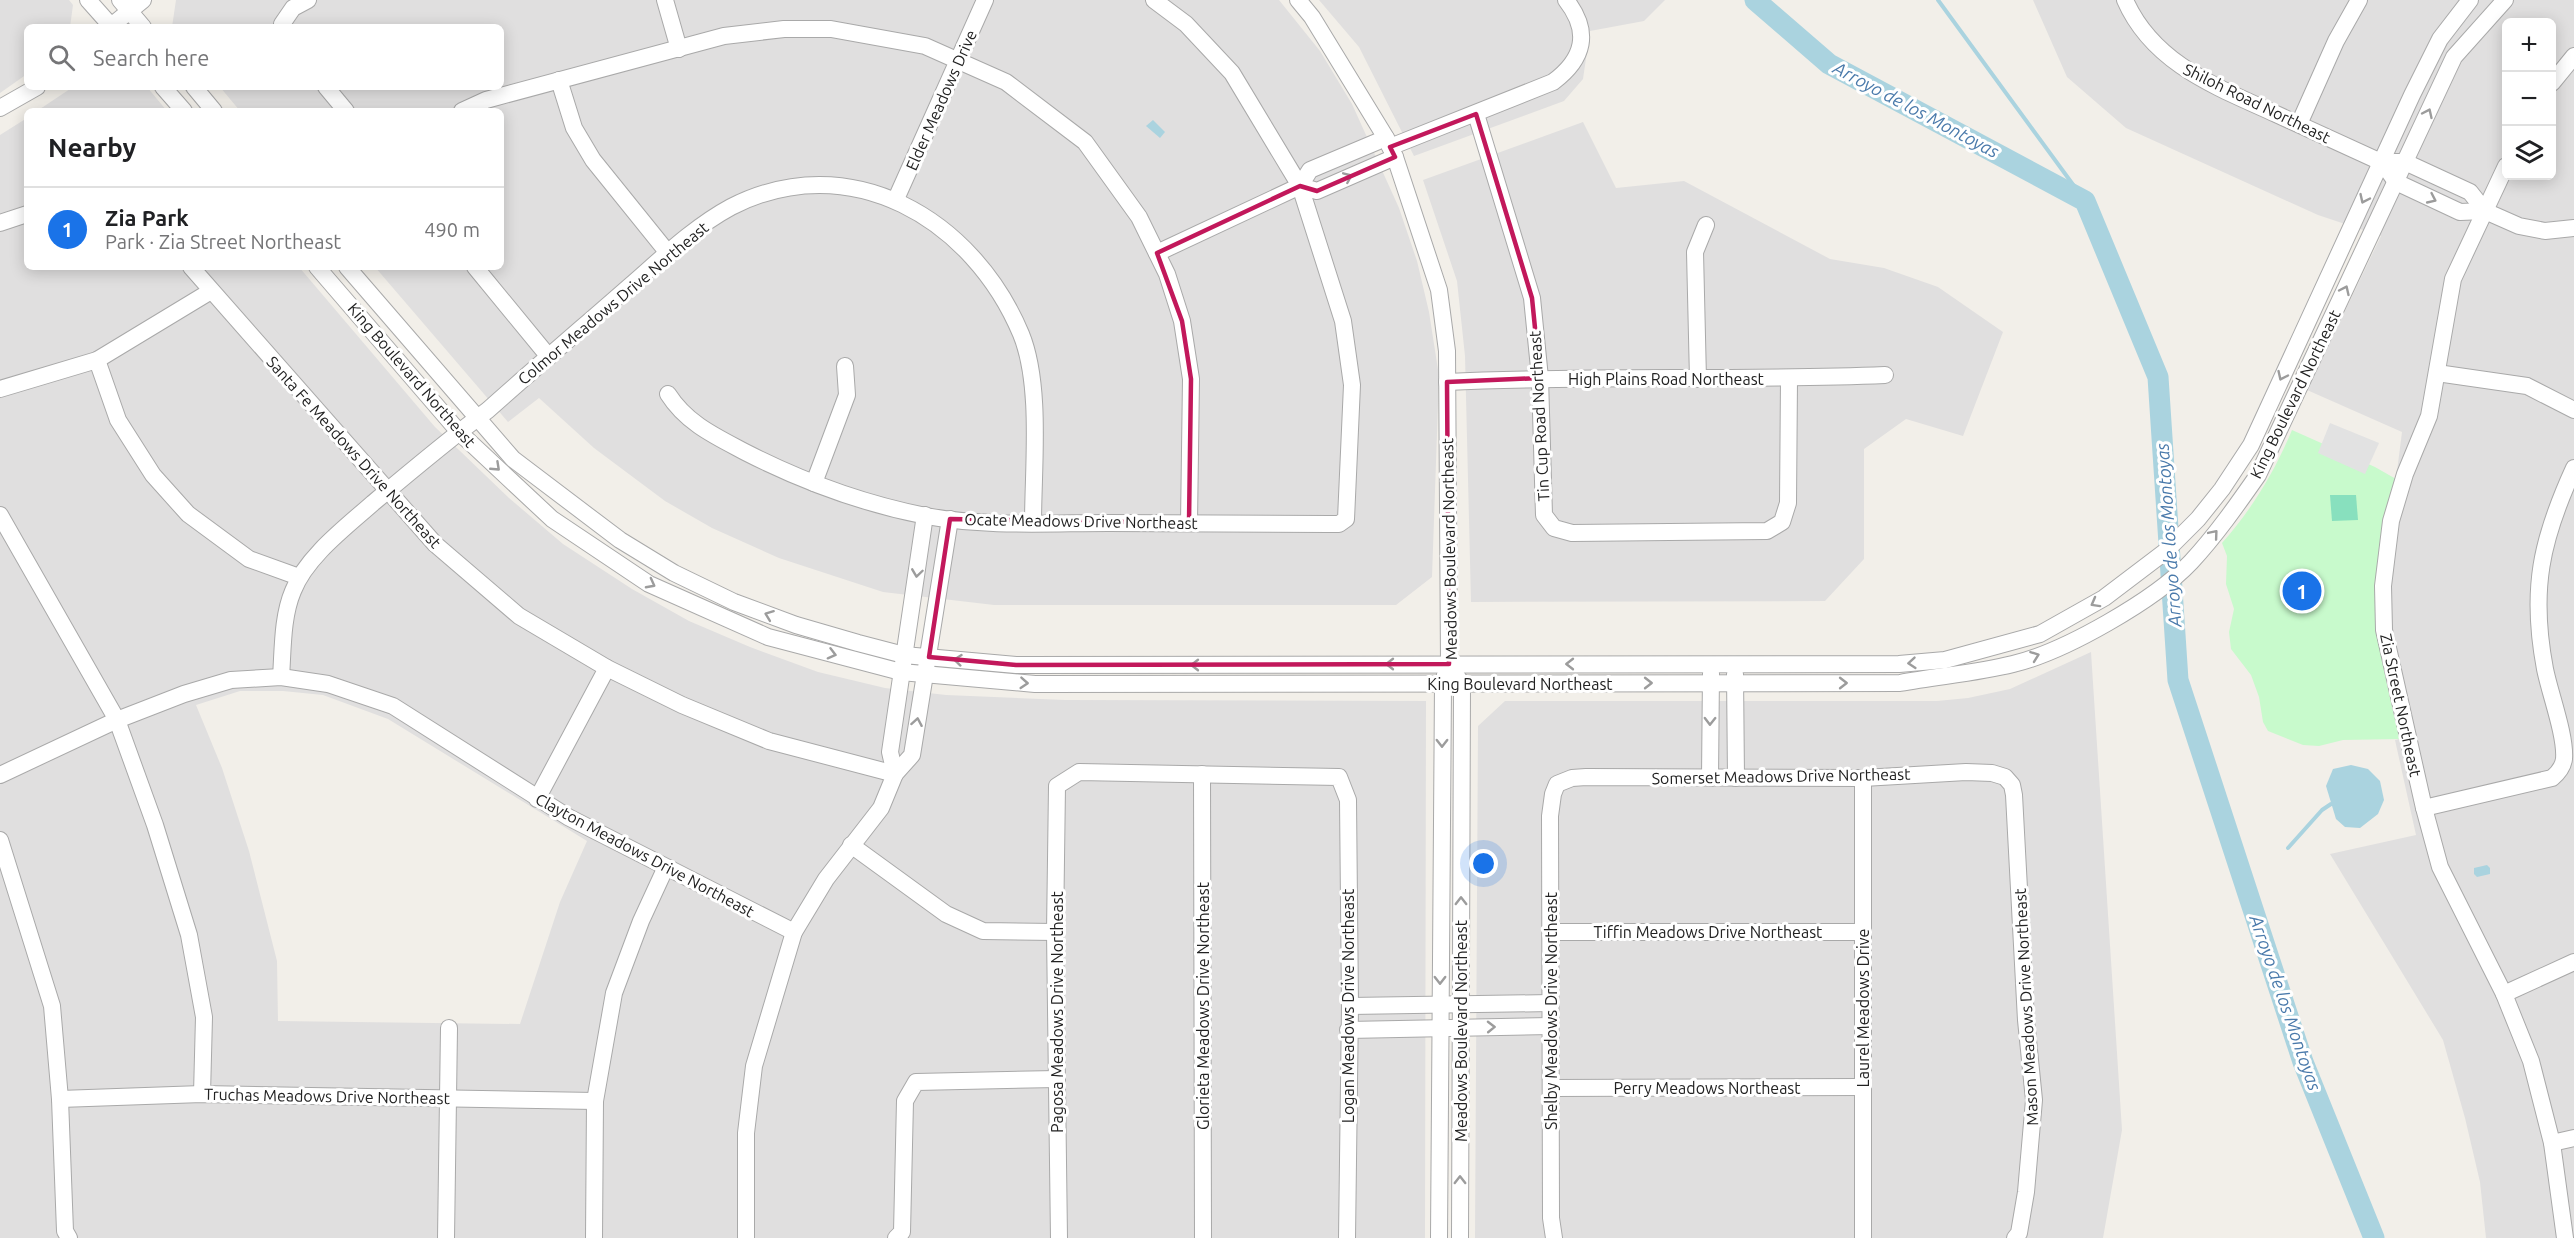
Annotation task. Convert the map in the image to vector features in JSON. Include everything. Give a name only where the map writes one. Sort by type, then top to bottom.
[{"type":"street","points":[[88,0],[108,24]]},
{"type":"street","points":[[113,24],[125,6],[143,0]]},
{"type":"street","points":[[284,24],[293,8],[308,0]]},
{"type":"street","points":[[665,0],[679,49]]},
{"type":"street","name":"Elder Meadows Drive","points":[[896,199],[985,0]]},
{"type":"street","points":[[1154,0],[1186,24],[1232,74],[1300,186]]},
{"type":"street","name":"Meadows Boulevard Northeast","points":[[1298,0],[1312,17],[1390,147],[1439,290],[1447,351],[1449,664],[1443,684],[1439,1238]]},
{"type":"street","points":[[1157,254],[1300,186],[1317,191],[1390,147],[1553,82],[1570,69],[1580,50],[1581,28],[1574,11],[1566,0]]},
{"type":"street","name":"Shiloh Road Northeast","points":[[2125,0],[2139,26],[2157,47],[2198,78],[2381,162]]},
{"type":"street","points":[[2299,124],[2336,41],[2359,0]]},
{"type":"street","name":"King Boulevard Northeast","points":[[350,270],[513,459],[620,540],[674,573],[734,602],[796,625],[904,655],[1016,665],[1899,664],[1945,660],[2040,634],[2104,598],[2176,541],[2210,505],[2251,445],[2440,39],[2470,0]]},
{"type":"street","name":"King Boulevard Northeast","points":[[320,270],[459,432],[552,519],[649,584],[768,637],[901,672],[925,676],[1035,684],[1900,683],[2014,664],[2071,643],[2147,596],[2190,564],[2258,475],[2454,57],[2505,0]]},
{"type":"street","points":[[125,6],[140,24]]},
{"type":"street","points":[[469,108],[486,100],[724,36],[784,29],[831,29],[925,46],[1006,82],[1085,142],[1139,217],[1157,254],[1182,321],[1191,379],[1190,523]]},
{"type":"street","points":[[2556,78],[2574,56]]},
{"type":"street","points":[[559,80],[573,128],[593,160],[668,253]]},
{"type":"street","points":[[0,108],[32,90]]},
{"type":"street","points":[[166,90],[181,108]]},
{"type":"street","points":[[196,90],[212,108]]},
{"type":"street","points":[[328,90],[344,108]]},
{"type":"street","name":"Tin Cup Road Northeast","points":[[1476,114],[1532,298],[1540,378],[1544,515],[1554,528],[1572,533],[1767,531],[1782,522],[1788,503],[1789,379]]},
{"type":"street","points":[[2381,162],[2405,162],[2470,192],[2485,211]]},
{"type":"street","points":[[2381,162],[2396,182],[2460,212],[2485,211],[2519,226],[2545,231],[2574,228]]},
{"type":"street","name":"Zia Street Northeast","points":[[2502,175],[2453,279],[2429,416],[2405,474],[2391,521],[2383,586],[2384,630],[2424,808],[2440,867],[2504,994],[2531,1061],[2552,1143],[2565,1238]]},
{"type":"street","name":"Colmor Meadows Drive Northeast","points":[[280,677],[286,615],[292,593],[299,578],[332,538],[477,419],[668,253],[712,219],[732,207],[781,188],[805,184],[830,185],[856,188],[896,199],[932,221],[967,251],[996,288],[1021,335],[1031,371],[1033,524]]},
{"type":"street","name":"Ocate Meadows Drive Northeast","points":[[668,394],[678,410],[693,423],[767,463],[814,483],[861,499],[925,515],[950,519],[1033,524],[1339,524],[1346,519],[1352,384],[1345,332],[1300,186]]},
{"type":"street","points":[[0,223],[24,215]]},
{"type":"street","points":[[1698,379],[1695,252],[1706,225]]},
{"type":"street","name":"Santa Fe Meadows Drive Northeast","points":[[194,270],[435,544],[519,616],[607,668],[682,705],[769,741],[895,774]]},
{"type":"street","points":[[477,270],[549,357]]},
{"type":"street","points":[[0,389],[97,360],[211,291]]},
{"type":"street","points":[[97,360],[118,420],[153,475],[188,514],[249,559],[299,578]]},
{"type":"street","points":[[814,483],[847,395],[845,366]]},
{"type":"street","points":[[2437,372],[2527,386],[2574,410]]},
{"type":"street","name":"High Plains Road Northeast","points":[[1447,382],[1540,378],[1789,379],[1886,375]]},
{"type":"street","points":[[2424,808],[2552,778],[2562,768],[2563,746],[2545,669],[2539,625],[2539,577],[2548,531],[2574,468]]},
{"type":"street","points":[[0,515],[117,720],[155,825],[189,935],[204,1017],[202,1095]]},
{"type":"street","points":[[895,774],[890,752],[925,515]]},
{"type":"street","points":[[746,1238],[746,1133],[754,1066],[794,932],[826,879],[881,808],[895,774],[912,754],[950,519]]},
{"type":"street","name":"Meadows Boulevard Northeast","points":[[1449,664],[1462,684],[1460,1238]]},
{"type":"street","points":[[1710,778],[1711,664]]},
{"type":"street","points":[[1735,664],[1736,778]]},
{"type":"street","points":[[537,799],[607,668]]},
{"type":"street","name":"Clayton Meadows Drive Northeast","points":[[0,775],[117,720],[184,694],[231,680],[280,677],[328,684],[393,706],[537,799],[666,869],[794,932]]},
{"type":"street","name":"Pagosa Meadows Drive Northeast","points":[[1059,1238],[1055,932],[1057,786],[1079,772],[1202,774]]},
{"type":"street","name":"Somerset Meadows Drive Northeast","points":[[1557,784],[1572,778],[1586,777],[1863,778],[1966,772],[1992,773],[2005,777]]},
{"type":"street","name":"Logan Meadows Drive Northeast","points":[[1202,774],[1339,777],[1348,800],[1350,1006],[1347,1238]]},
{"type":"street","name":"Glorieta Meadows Drive Northeast","points":[[1202,774],[1203,1238]]},
{"type":"street","name":"Mason Meadows Drive Northeast","points":[[2005,777],[2012,785],[2014,795],[2026,1020],[2034,1100],[2026,1192],[2019,1233],[2015,1238]]},
{"type":"street","name":"Laurel Meadows Drive","points":[[1863,778],[1863,1238]]},
{"type":"street","name":"Shelby Meadows Drive Northeast","points":[[1554,1238],[1551,1218],[1550,816],[1557,784]]},
{"type":"street","points":[[0,840],[52,1006],[60,1099],[66,1231],[69,1238]]},
{"type":"street","points":[[851,845],[946,914],[983,931],[1055,932]]},
{"type":"street","points":[[594,1238],[595,1101],[614,993],[641,921],[666,869]]},
{"type":"street","name":"Tiffin Meadows Drive Northeast","points":[[1552,932],[1863,932]]},
{"type":"street","points":[[2504,994],[2574,962]]},
{"type":"street","points":[[1350,1006],[1551,1003]]},
{"type":"street","points":[[1348,1030],[1550,1026]]},
{"type":"street","points":[[446,1238],[448,1028]]},
{"type":"street","points":[[896,1238],[902,1232],[905,1101],[916,1082],[1057,1079]]},
{"type":"street","name":"Perry Meadows Northeast","points":[[1551,1088],[1863,1087]]},
{"type":"street","name":"Truchas Meadows Drive Northeast","points":[[60,1099],[202,1095],[595,1101]]},
{"type":"street","points":[[2552,1143],[2574,1138]]},
{"type":"highlighted area","points":[[1476,114],[1532,298],[1540,378],[1447,382],[1449,664],[1016,665],[929,657],[950,519],[1189,523],[1191,379],[1182,321],[1157,253],[1300,186],[1317,191],[1395,157],[1390,147]]},
{"type":"shaded area","points":[[0,0],[69,0],[73,5],[70,24],[24,24],[24,76],[0,93]]},
{"type":"shaded area","points":[[176,0],[1279,0],[1320,51],[1352,104],[1399,208],[1417,261],[1429,312],[1439,376],[1432,577],[1396,605],[994,605],[883,592],[779,558],[712,528],[665,501],[594,448],[539,398],[508,422],[378,270],[504,270],[504,108],[238,108],[222,90],[504,90],[504,24],[172,24]]},
{"type":"shaded area","points":[[1319,0],[1665,0],[1644,21],[1590,31],[1583,79],[1564,101],[1414,156],[1359,47]]},
{"type":"shaded area","points":[[2033,0],[2574,0],[2574,1238],[2486,1238],[2480,1182],[2443,1040],[2330,854],[2416,835],[2395,740],[2400,739],[2383,667],[2375,609],[2378,551],[2382,526],[2396,479],[2402,432],[2307,390],[2381,236],[2318,215],[2126,128],[2067,77]]},
{"type":"shaded area","points":[[68,90],[150,90],[164,108],[42,108]]},
{"type":"shaded area","points":[[24,120],[24,270],[302,270],[435,427],[509,498],[563,544],[632,589],[689,621],[750,647],[818,672],[885,688],[946,695],[1065,700],[1426,701],[1425,1238],[0,1238],[0,135]],"holes":[[[240,691],[283,691],[323,695],[388,719],[587,841],[560,902],[520,1024],[278,1021],[277,961],[249,851],[222,768],[196,705]]]},
{"type":"shaded area","points":[[1583,122],[1616,188],[1684,181],[1830,259],[1884,268],[1938,287],[2003,332],[1963,436],[1906,419],[1864,449],[1864,559],[1825,601],[1471,602],[1465,356],[1457,281],[1423,180]]},
{"type":"shaded area","points":[[2330,423],[2379,443],[2365,474],[2318,453]]},
{"type":"shaded area","points":[[2091,652],[2122,1130],[2103,1238],[1475,1238],[1478,726],[1505,701],[1937,701],[1968,698],[2010,689]]},
{"type":"green space","points":[[2292,430],[2375,467],[2396,479],[2380,547],[2377,609],[2384,671],[2400,739],[2343,740],[2319,746],[2303,745],[2268,731],[2263,722],[2259,697],[2251,675],[2231,649],[2229,632],[2234,609],[2226,584],[2227,556],[2222,543],[2262,490]]},
{"type":"green space","points":[[2330,495],[2356,495],[2358,520],[2332,521]]},
{"type":"water","points":[[1153,120],[1165,132],[1160,138],[1146,126]]},
{"type":"water","points":[[2351,765],[2368,769],[2380,781],[2384,800],[2378,814],[2360,828],[2345,827],[2336,819],[2326,786],[2333,769]]},
{"type":"water","points":[[2487,865],[2490,868],[2490,874],[2477,877],[2474,874],[2474,868]]},
{"type":"waterway","name":"Arroyo de los Montoyas","points":[[1755,0],[1829,64],[2085,201],[2158,377],[2178,680],[2303,1062],[2374,1238]]},
{"type":"waterway","points":[[1938,0],[2085,201]]},
{"type":"waterway","points":[[2288,848],[2322,810],[2331,804]]},
{"type":"place","name":"Zia Park","points":[[2302,591]]}]
